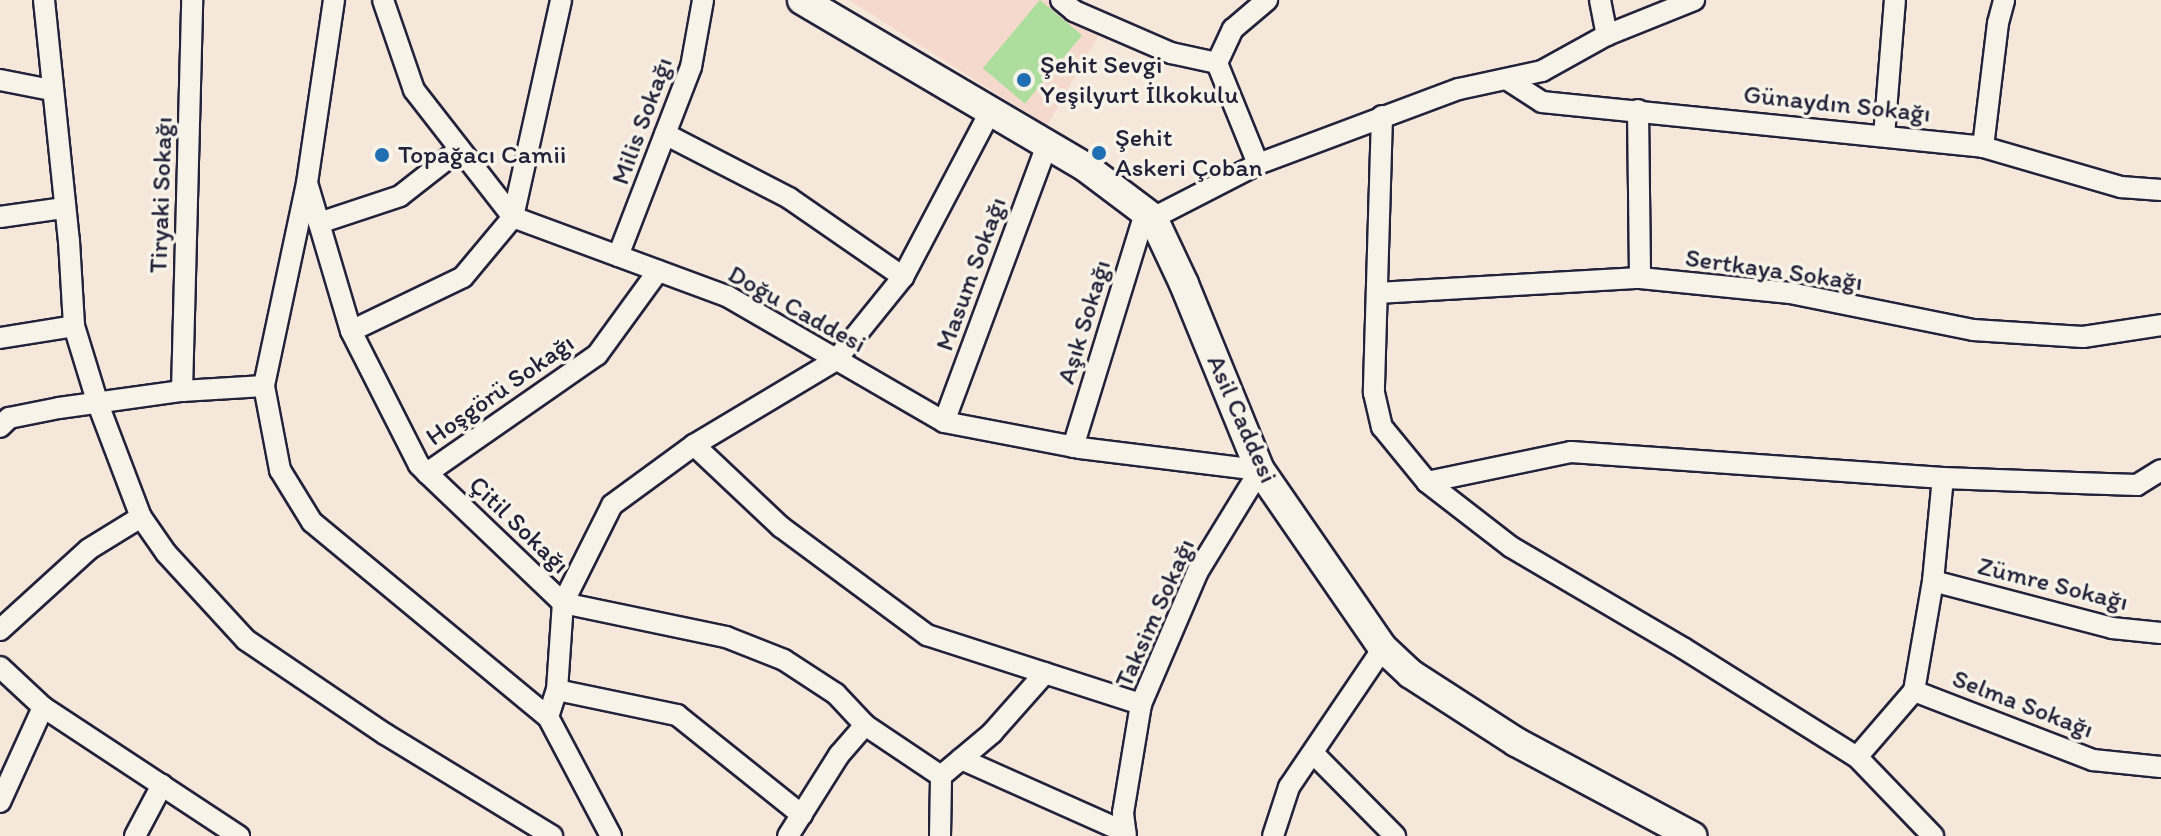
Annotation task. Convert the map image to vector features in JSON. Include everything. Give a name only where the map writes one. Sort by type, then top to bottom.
[{"type":"street","points":[[44,0],[74,326],[98,404],[141,517],[166,553],[246,640],[385,734],[552,836]]},
{"type":"street","name":"Tiryaki Sokağı","points":[[182,391],[192,0]]},
{"type":"street","points":[[334,0],[307,183],[264,386],[280,470],[312,522],[548,717],[611,836]]},
{"type":"street","points":[[383,0],[414,90],[513,217]]},
{"type":"street","points":[[351,331],[463,277],[513,217],[561,0]]},
{"type":"street","name":"Milis Sokağı","points":[[618,256],[691,67],[703,0]]},
{"type":"street","name":"Asil Caddesi","points":[[802,0],[1084,166],[1149,215],[1184,284],[1260,470],[1383,648],[1411,674],[1516,742],[1662,828],[1692,836]]},
{"type":"street","points":[[1258,164],[1217,63],[1233,29],[1267,0]]},
{"type":"street","points":[[1600,0],[1607,35]]},
{"type":"street","points":[[1149,215],[1258,164],[1382,116],[1459,89],[1542,71],[1607,35],[1694,0]]},
{"type":"street","points":[[1884,136],[1895,0]]},
{"type":"street","points":[[1983,147],[1998,23],[2004,0]]},
{"type":"street","points":[[1072,4],[1171,53],[1217,63]]},
{"type":"street","points":[[0,80],[51,90]]},
{"type":"street","name":"Günaydın Sokağı","points":[[1508,80],[1542,102],[1983,147],[2121,187],[2161,190]]},
{"type":"street","points":[[1638,110],[1640,278]]},
{"type":"street","points":[[548,717],[557,690],[563,603],[612,505],[694,445],[836,360],[903,277],[990,112]]},
{"type":"street","points":[[1382,116],[1374,393],[1382,427],[1427,482],[1511,547],[1857,757],[1933,836]]},
{"type":"street","points":[[665,134],[789,198],[903,277]]},
{"type":"street","name":"Masum Sokağı","points":[[944,422],[1047,145]]},
{"type":"street","points":[[319,223],[363,212],[400,196],[460,149]]},
{"type":"street","name":"Çitil Sokağı","points":[[307,183],[351,331],[419,465],[563,603],[726,637],[784,660],[836,694],[865,725],[941,776]]},
{"type":"street","points":[[0,217],[64,208]]},
{"type":"street","name":"Aşık Sokağı","points":[[1073,447],[1149,215]]},
{"type":"street","name":"Doğu Caddesi","points":[[513,217],[727,296],[944,422],[1073,447],[1260,470]]},
{"type":"street","name":"Hoşgörü Sokağı","points":[[427,473],[597,355],[658,271]]},
{"type":"street","name":"Sertkaya Sokağı","points":[[1377,293],[1640,278],[1790,293],[1973,330],[2083,337],[2161,325]]},
{"type":"street","points":[[0,338],[74,326]]},
{"type":"street","points":[[0,427],[9,418],[98,404],[182,391],[264,386]]},
{"type":"street","points":[[694,445],[781,527],[927,635],[1141,704]]},
{"type":"street","points":[[1427,482],[1571,452],[1943,478],[2137,485],[2161,490]]},
{"type":"street","name":"Taksim Sokağı","points":[[1126,834],[1123,813],[1141,704],[1198,571],[1260,470]]},
{"type":"street","points":[[2137,485],[2161,470]]},
{"type":"street","points":[[1857,757],[1914,691],[1933,581],[1943,478]]},
{"type":"street","points":[[0,630],[89,549],[141,517]]},
{"type":"street","name":"Zümre Sokağı","points":[[1933,581],[2112,628],[2161,633]]},
{"type":"street","points":[[1273,836],[1289,787],[1383,648]]},
{"type":"street","points":[[0,667],[43,707],[239,836]]},
{"type":"street","points":[[940,836],[941,776],[992,733],[1045,673]]},
{"type":"street","points":[[557,690],[677,715],[802,815]]},
{"type":"street","name":"Selma Sokağı","points":[[1914,691],[2093,760],[2161,767]]},
{"type":"street","points":[[0,802],[43,707]]},
{"type":"street","points":[[788,836],[839,755],[865,725]]},
{"type":"street","points":[[1313,753],[1395,836]]},
{"type":"street","points":[[961,759],[1126,834]]},
{"type":"street","points":[[135,836],[162,785]]},
{"type":"shaded area","name":"Şehit Sevgi Yeşilyurt İlkokulu","points":[[849,0],[1051,0],[1099,34],[1047,126]]},
{"type":"green space","points":[[1040,0],[1082,35],[1025,104],[983,68]]},
{"type":"place","name":"Şehit Sevgi Yeşilyurt İlkokulu","points":[[1024,80]]},
{"type":"place","name":"Şehit Askeri Çoban","points":[[1099,153]]},
{"type":"place","name":"Topağacı Camii","points":[[382,155]]}]
